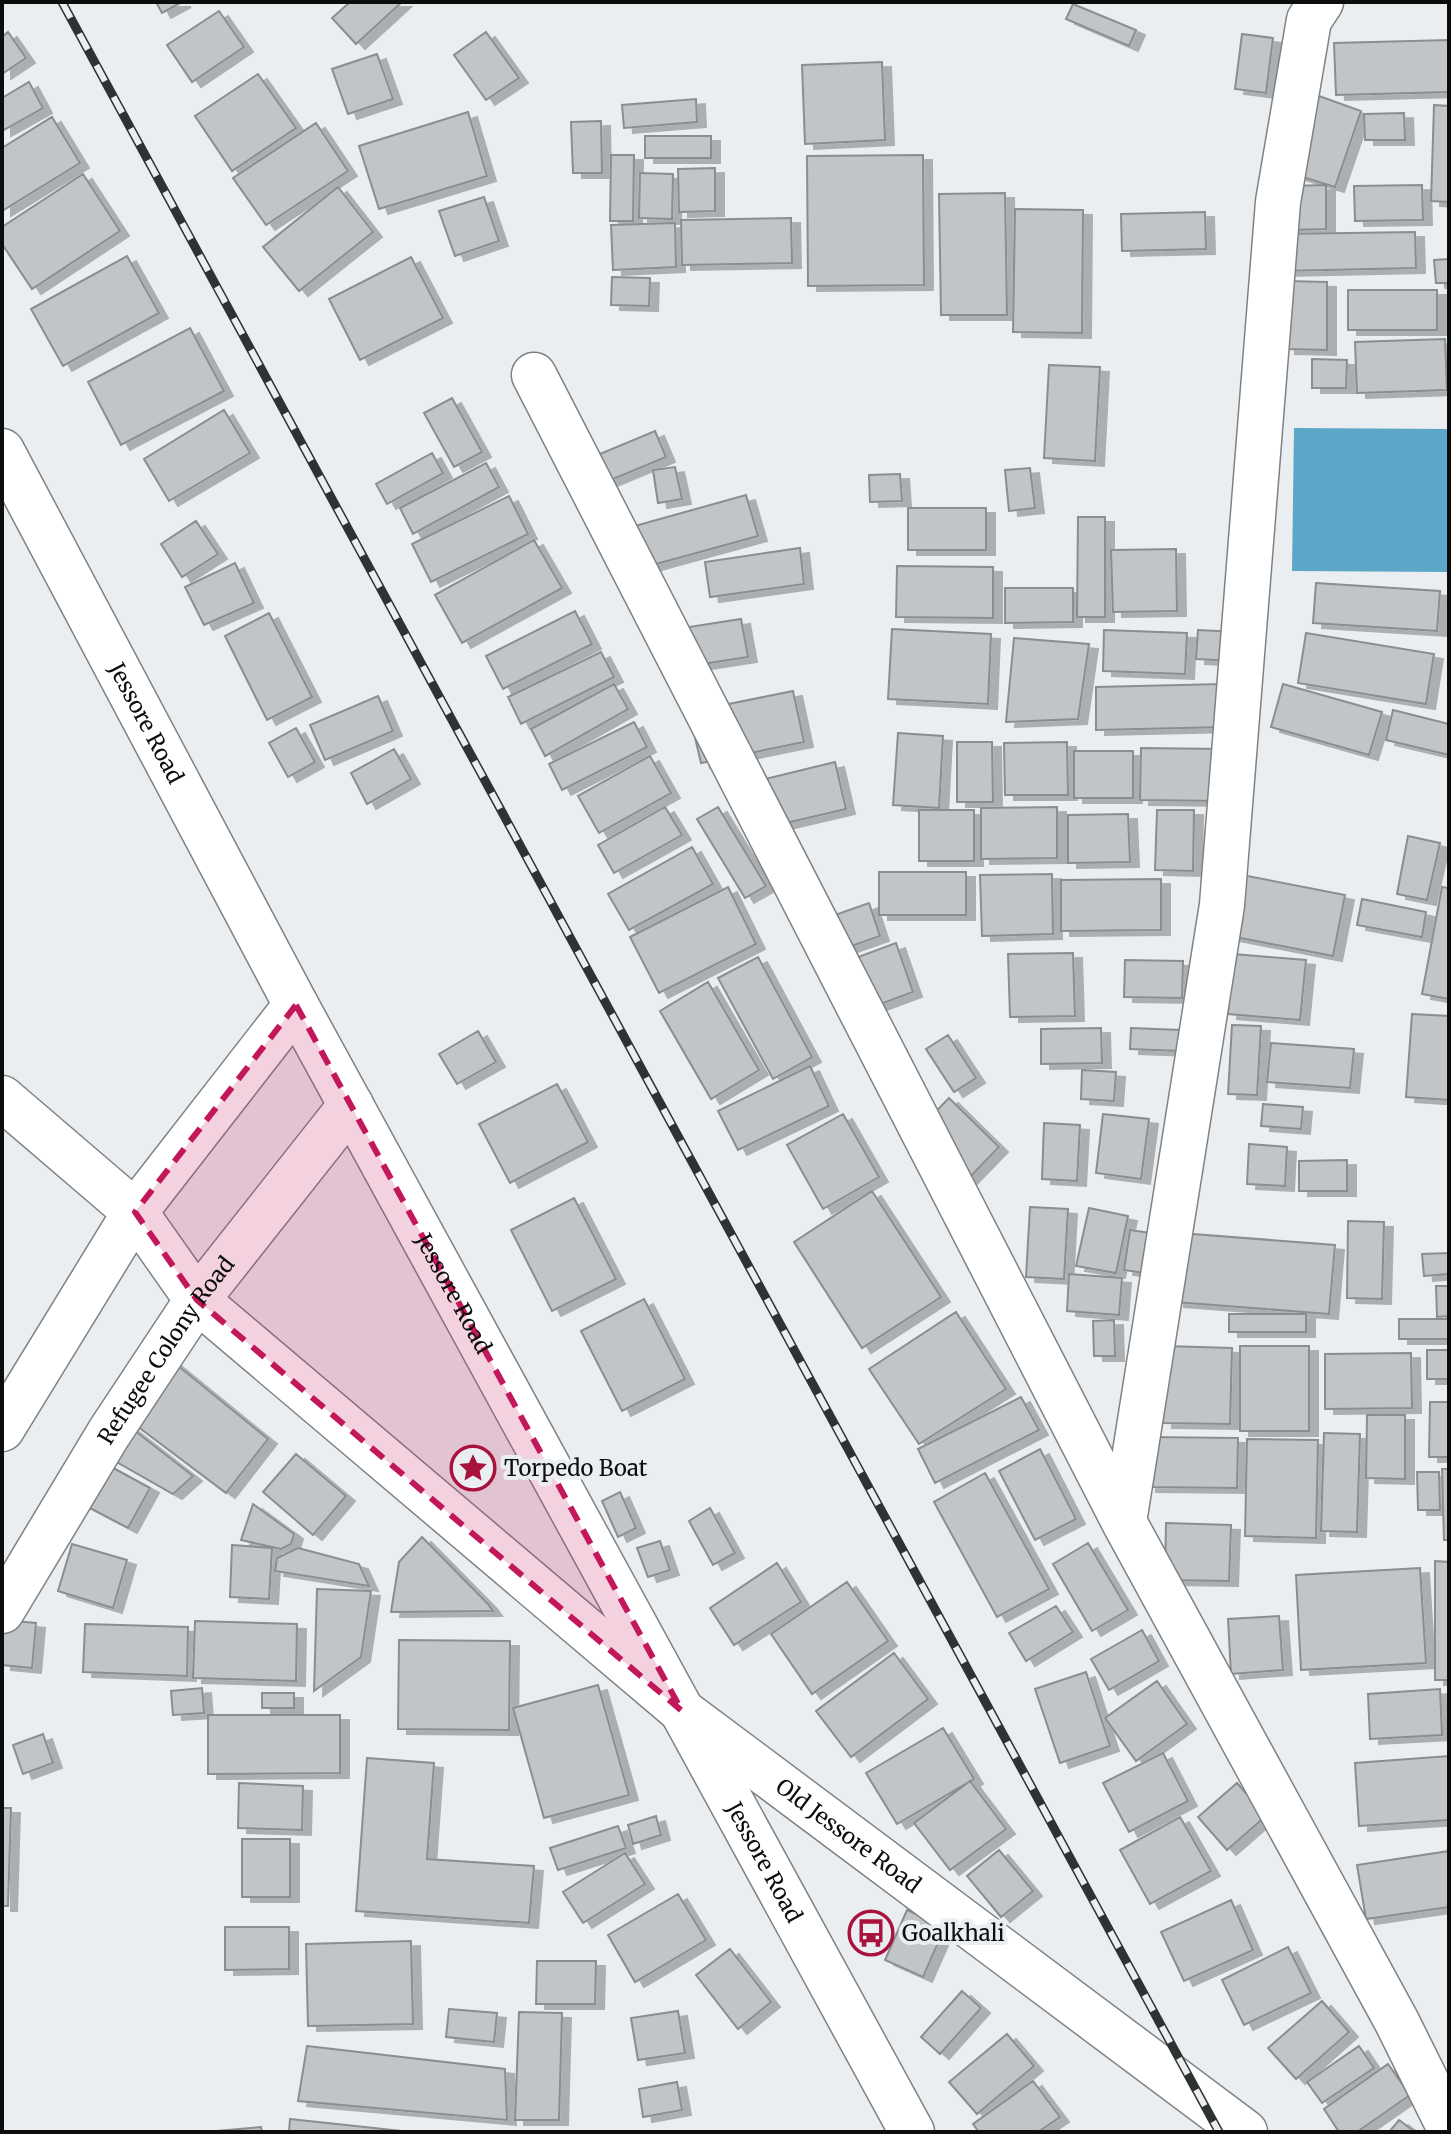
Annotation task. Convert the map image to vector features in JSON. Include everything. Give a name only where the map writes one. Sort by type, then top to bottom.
[{"type":"main road","points":[[1124,1522],[1222,905],[1278,202],[1309,20],[1321,2]]},
{"type":"main road","points":[[534,375],[1124,1522],[1397,2022],[1449,2127]]},
{"type":"main road","name":"Jessore Road","points":[[2,451],[296,1005],[912,2132]]},
{"type":"main road","points":[[2,1429],[135,1212],[296,1005]]},
{"type":"main road","name":"Old Jessore Road","points":[[2,1098],[135,1212],[197,1300],[682,1711],[1245,2132]]},
{"type":"main road","name":"Refugee Colony Road","points":[[2,1611],[109,1433],[197,1300],[351,1105]]},
{"type":"highlighted area","points":[[296,1005],[682,1711],[197,1300],[135,1212]]},
{"type":"water","points":[[1294,428],[1449,429],[1449,572],[1292,571]]},
{"type":"building","points":[[156,2],[182,2],[162,13]]},
{"type":"building","points":[[350,2],[402,2],[356,44],[332,18]]},
{"type":"building","points":[[1073,4],[1136,30],[1129,46],[1066,19]]},
{"type":"building","points":[[219,11],[244,47],[192,82],[167,45]]},
{"type":"building","points":[[8,32],[26,58],[2,74],[2,37]]},
{"type":"building","points":[[486,32],[519,78],[486,100],[454,55]]},
{"type":"building","points":[[1242,34],[1273,38],[1266,93],[1235,89]]},
{"type":"building","points":[[1449,40],[1449,92],[1336,95],[1334,43]]},
{"type":"building","points":[[377,54],[393,99],[348,114],[332,69]]},
{"type":"building","points":[[882,62],[885,140],[805,144],[802,65]]},
{"type":"building","points":[[258,74],[296,128],[232,171],[195,116]]},
{"type":"building","points":[[29,82],[43,108],[2,131],[2,98]]},
{"type":"building","points":[[1319,96],[1361,111],[1335,187],[1293,174]]},
{"type":"building","points":[[696,99],[697,122],[624,128],[622,105]]},
{"type":"building","points":[[1434,105],[1449,106],[1449,202],[1431,201]]},
{"type":"building","points":[[468,112],[487,176],[379,209],[359,146]]},
{"type":"building","points":[[1404,113],[1405,140],[1365,140],[1364,114]]},
{"type":"building","points":[[52,117],[80,163],[2,211],[2,148]]},
{"type":"building","points":[[601,121],[602,173],[573,173],[571,122]]},
{"type":"building","points":[[316,123],[348,171],[266,225],[233,178]]},
{"type":"building","points":[[645,136],[711,136],[711,158],[645,158]]},
{"type":"building","points":[[611,155],[634,155],[633,221],[610,221]]},
{"type":"building","points":[[923,155],[924,285],[808,286],[807,156]]},
{"type":"building","points":[[715,168],[715,211],[679,212],[678,169]]},
{"type":"building","points":[[640,173],[673,174],[672,219],[639,218]]},
{"type":"building","points":[[83,174],[120,231],[32,289],[2,244],[2,227]]},
{"type":"building","points":[[1326,185],[1326,229],[1288,230],[1288,186]]},
{"type":"building","points":[[1422,185],[1423,220],[1355,221],[1354,186]]},
{"type":"building","points":[[338,187],[373,232],[299,291],[263,247]]},
{"type":"building","points":[[1005,193],[1007,315],[941,315],[939,194]]},
{"type":"building","points":[[484,197],[499,241],[455,256],[439,211]]},
{"type":"building","points":[[1015,209],[1083,210],[1082,333],[1013,332]]},
{"type":"building","points":[[1205,212],[1206,249],[1122,251],[1121,214]]},
{"type":"building","points":[[791,218],[792,263],[682,265],[681,220]]},
{"type":"building","points":[[675,223],[676,267],[613,270],[611,225]]},
{"type":"building","points":[[1415,232],[1416,268],[1279,271],[1278,234]]},
{"type":"building","points":[[127,256],[159,313],[63,366],[31,309]]},
{"type":"building","points":[[411,257],[443,318],[360,360],[329,299]]},
{"type":"building","points":[[1449,259],[1449,283],[1436,283],[1434,260]]},
{"type":"building","points":[[612,277],[650,278],[649,306],[611,305]]},
{"type":"building","points":[[1286,281],[1327,282],[1327,350],[1286,349]]},
{"type":"building","points":[[1348,290],[1437,290],[1437,330],[1348,330]]},
{"type":"building","points":[[190,328],[224,391],[121,445],[88,382]]},
{"type":"building","points":[[1445,339],[1447,390],[1357,393],[1355,342]]},
{"type":"building","points":[[1312,359],[1347,360],[1346,388],[1312,388]]},
{"type":"building","points":[[1049,365],[1100,367],[1095,461],[1044,458]]},
{"type":"building","points":[[452,398],[482,452],[454,467],[424,413]]},
{"type":"building","points":[[224,410],[250,453],[169,501],[144,459]]},
{"type":"building","points":[[655,431],[666,457],[594,487],[583,461]]},
{"type":"building","points":[[432,453],[443,473],[387,504],[376,484]]},
{"type":"building","points":[[486,463],[499,487],[413,534],[400,508]]},
{"type":"building","points":[[675,467],[682,499],[658,503],[653,470]]},
{"type":"building","points":[[1030,468],[1035,508],[1009,511],[1005,470]]},
{"type":"building","points":[[900,474],[902,501],[870,502],[869,475]]},
{"type":"building","points":[[746,495],[758,536],[627,572],[617,531]]},
{"type":"building","points":[[509,496],[528,534],[431,582],[412,544]]},
{"type":"building","points":[[908,508],[986,508],[986,550],[908,550]]},
{"type":"building","points":[[1078,517],[1105,517],[1105,617],[1077,617]]},
{"type":"building","points":[[196,521],[218,554],[182,577],[161,544]]},
{"type":"building","points":[[534,540],[562,588],[462,643],[435,595]]},
{"type":"building","points":[[800,548],[804,584],[710,597],[705,562]]},
{"type":"building","points":[[1176,549],[1177,611],[1113,612],[1111,550]]},
{"type":"building","points":[[235,563],[254,603],[204,625],[185,587]]},
{"type":"building","points":[[897,566],[993,567],[993,618],[896,617]]},
{"type":"building","points":[[1316,583],[1440,591],[1437,631],[1313,623]]},
{"type":"building","points":[[1005,588],[1073,588],[1073,622],[1005,623]]},
{"type":"building","points":[[575,611],[592,644],[503,689],[486,656]]},
{"type":"building","points":[[269,613],[312,697],[267,720],[225,636]]},
{"type":"building","points":[[741,619],[748,657],[696,665],[689,627]]},
{"type":"building","points":[[892,629],[991,634],[988,704],[888,699]]},
{"type":"building","points":[[1104,630],[1187,633],[1185,674],[1103,671]]},
{"type":"building","points":[[1198,630],[1236,632],[1235,661],[1196,659]]},
{"type":"building","points":[[1306,633],[1434,654],[1426,704],[1298,683]]},
{"type":"building","points":[[1014,638],[1089,644],[1078,719],[1006,722]]},
{"type":"building","points":[[601,652],[614,677],[521,724],[508,697]]},
{"type":"building","points":[[614,684],[628,709],[545,756],[531,729]]},
{"type":"building","points":[[1223,684],[1224,727],[1096,730],[1096,687]]},
{"type":"building","points":[[1283,684],[1382,712],[1369,755],[1271,727]]},
{"type":"building","points":[[793,691],[804,742],[701,763],[689,712]]},
{"type":"building","points":[[378,696],[393,731],[325,760],[310,725]]},
{"type":"building","points":[[1393,710],[1449,724],[1449,755],[1386,740]]},
{"type":"building","points":[[634,722],[647,747],[562,790],[549,764]]},
{"type":"building","points":[[296,728],[315,762],[288,777],[269,743]]},
{"type":"building","points":[[898,733],[943,736],[939,808],[893,805]]},
{"type":"building","points":[[957,742],[992,742],[993,802],[957,802]]},
{"type":"building","points":[[1067,742],[1068,795],[1005,795],[1004,743]]},
{"type":"building","points":[[1141,748],[1222,749],[1222,801],[1140,800]]},
{"type":"building","points":[[394,749],[411,779],[367,804],[351,773]]},
{"type":"building","points":[[1074,751],[1133,751],[1133,798],[1074,798]]},
{"type":"building","points":[[650,756],[671,793],[599,833],[578,796]]},
{"type":"building","points":[[835,762],[846,809],[756,830],[745,784]]},
{"type":"building","points":[[665,807],[682,835],[614,873],[598,845]]},
{"type":"building","points":[[718,807],[766,886],[745,898],[697,819]]},
{"type":"building","points":[[1057,807],[1057,858],[981,859],[981,808]]},
{"type":"building","points":[[919,810],[974,810],[974,861],[919,861]]},
{"type":"building","points":[[1157,810],[1194,810],[1193,871],[1155,870]]},
{"type":"building","points":[[1128,814],[1130,862],[1068,863],[1068,815]]},
{"type":"building","points":[[1408,836],[1440,843],[1427,900],[1397,894]]},
{"type":"building","points":[[692,847],[713,884],[629,930],[608,894]]},
{"type":"building","points":[[879,872],[966,872],[966,915],[879,915]]},
{"type":"building","points":[[1052,874],[1053,934],[982,936],[980,875]]},
{"type":"building","points":[[1237,874],[1345,895],[1333,956],[1225,935]]},
{"type":"building","points":[[1161,879],[1161,930],[1061,931],[1061,880]]},
{"type":"building","points":[[728,887],[756,944],[659,993],[630,937]]},
{"type":"building","points":[[1442,887],[1449,888],[1449,999],[1422,994]]},
{"type":"building","points":[[1362,899],[1426,912],[1422,937],[1357,925]]},
{"type":"building","points":[[869,903],[880,936],[823,956],[812,923]]},
{"type":"building","points":[[896,943],[913,992],[867,1009],[850,960]]},
{"type":"building","points":[[1073,953],[1075,1016],[1010,1017],[1008,954]]},
{"type":"building","points":[[1233,954],[1306,960],[1300,1020],[1228,1014]]},
{"type":"building","points":[[758,957],[812,1057],[773,1079],[718,978]]},
{"type":"building","points":[[1125,960],[1183,961],[1182,998],[1124,997]]},
{"type":"building","points":[[708,982],[759,1070],[711,1099],[660,1011]]},
{"type":"building","points":[[1412,1014],[1449,1016],[1449,1100],[1406,1097]]},
{"type":"building","points":[[1232,1025],[1261,1026],[1257,1095],[1228,1094]]},
{"type":"building","points":[[1101,1028],[1102,1063],[1041,1064],[1041,1029]]},
{"type":"building","points":[[1131,1028],[1180,1030],[1180,1051],[1130,1049]]},
{"type":"building","points":[[478,1031],[496,1062],[457,1084],[439,1054]]},
{"type":"building","points":[[948,1035],[976,1078],[954,1092],[926,1049]]},
{"type":"building","points":[[1271,1043],[1354,1049],[1350,1088],[1267,1082]]},
{"type":"building","points":[[810,1066],[829,1106],[738,1150],[718,1111]]},
{"type":"building","points":[[1082,1070],[1116,1072],[1114,1101],[1081,1099]]},
{"type":"building","points":[[557,1084],[588,1142],[510,1183],[479,1124]]},
{"type":"building","points":[[949,1098],[999,1147],[966,1181],[916,1132]]},
{"type":"building","points":[[1263,1104],[1303,1107],[1301,1129],[1261,1126]]},
{"type":"building","points":[[843,1114],[879,1177],[823,1209],[787,1145]]},
{"type":"building","points":[[1103,1114],[1149,1119],[1141,1179],[1096,1173]]},
{"type":"building","points":[[1044,1123],[1080,1125],[1077,1181],[1042,1179]]},
{"type":"building","points":[[1249,1144],[1287,1147],[1285,1186],[1247,1184]]},
{"type":"building","points":[[1347,1160],[1347,1191],[1299,1191],[1299,1161]]},
{"type":"building","points":[[872,1191],[941,1297],[862,1348],[794,1242]]},
{"type":"building","points":[[574,1198],[616,1279],[552,1311],[511,1230]]},
{"type":"building","points":[[1030,1207],[1068,1209],[1064,1279],[1026,1277]]},
{"type":"building","points":[[1089,1208],[1128,1216],[1116,1273],[1076,1266]]},
{"type":"building","points":[[1348,1221],[1384,1222],[1382,1299],[1347,1298]]},
{"type":"building","points":[[1130,1230],[1151,1233],[1145,1273],[1124,1270]]},
{"type":"building","points":[[1180,1233],[1335,1245],[1329,1314],[1175,1302]]},
{"type":"building","points":[[1449,1253],[1449,1274],[1424,1276],[1422,1254]]},
{"type":"building","points":[[1069,1274],[1122,1278],[1119,1315],[1067,1311]]},
{"type":"building","points":[[1436,1286],[1449,1286],[1449,1316],[1437,1317]]},
{"type":"building","points":[[644,1299],[685,1379],[622,1411],[581,1331]]},
{"type":"building","points":[[956,1312],[1006,1389],[919,1444],[869,1369]]},
{"type":"building","points":[[1229,1314],[1306,1314],[1306,1332],[1229,1332]]},
{"type":"building","points":[[1399,1319],[1449,1319],[1449,1339],[1399,1339]]},
{"type":"building","points":[[1114,1320],[1115,1356],[1094,1356],[1093,1321]]},
{"type":"building","points":[[1165,1346],[1232,1348],[1230,1424],[1163,1423]]},
{"type":"building","points":[[1240,1346],[1309,1346],[1309,1431],[1240,1431]]},
{"type":"building","points":[[1427,1350],[1449,1350],[1449,1379],[1427,1379]]},
{"type":"building","points":[[1411,1353],[1412,1408],[1325,1409],[1325,1354]]},
{"type":"building","points":[[171,1360],[268,1439],[226,1493],[133,1423]]},
{"type":"building","points":[[1021,1397],[1039,1430],[935,1483],[918,1449]]},
{"type":"building","points":[[1430,1402],[1449,1402],[1449,1457],[1429,1457]]},
{"type":"building","points":[[1367,1415],[1405,1415],[1405,1479],[1366,1478]]},
{"type":"building","points":[[121,1420],[193,1476],[173,1494],[99,1452]]},
{"type":"building","points":[[1324,1433],[1360,1434],[1357,1532],[1321,1531]]},
{"type":"building","points":[[1148,1437],[1238,1438],[1237,1488],[1147,1487]]},
{"type":"building","points":[[1247,1439],[1318,1440],[1316,1538],[1245,1536]]},
{"type":"building","points":[[1040,1449],[1076,1519],[1035,1540],[999,1471]]},
{"type":"building","points":[[296,1454],[346,1496],[313,1535],[263,1492]]},
{"type":"building","points":[[93,1457],[150,1488],[128,1528],[71,1498]]},
{"type":"building","points":[[1442,1469],[1449,1469],[1449,1540],[1444,1540]]},
{"type":"building","points":[[1417,1472],[1439,1472],[1440,1510],[1418,1510]]},
{"type":"building","points":[[985,1473],[1049,1589],[997,1617],[934,1502]]},
{"type":"building","points":[[620,1492],[636,1528],[618,1537],[602,1501]]},
{"type":"building","points":[[253,1504],[294,1534],[291,1544],[281,1549],[241,1540]]},
{"type":"building","points":[[710,1508],[735,1553],[713,1565],[689,1521]]},
{"type":"building","points":[[1166,1523],[1231,1525],[1229,1581],[1165,1580]]},
{"type":"building","points":[[422,1537],[493,1611],[391,1612],[399,1562]]},
{"type":"building","points":[[660,1541],[670,1570],[648,1577],[637,1548]]},
{"type":"building","points":[[1088,1543],[1128,1610],[1092,1631],[1053,1564]]},
{"type":"building","points":[[72,1544],[127,1560],[113,1608],[58,1591]]},
{"type":"building","points":[[232,1545],[272,1548],[269,1599],[230,1597]]},
{"type":"building","points":[[298,1548],[359,1564],[369,1586],[275,1571],[277,1558]]},
{"type":"building","points":[[1435,1561],[1449,1562],[1449,1680],[1435,1680]]},
{"type":"building","points":[[777,1563],[801,1602],[734,1645],[710,1608]]},
{"type":"building","points":[[1420,1568],[1426,1663],[1301,1670],[1296,1575]]},
{"type":"building","points":[[847,1582],[888,1641],[812,1694],[771,1634]]},
{"type":"building","points":[[317,1589],[371,1591],[361,1657],[314,1691]]},
{"type":"building","points":[[1056,1606],[1073,1632],[1026,1661],[1009,1633]]},
{"type":"building","points":[[1279,1616],[1283,1670],[1231,1674],[1228,1619]]},
{"type":"building","points":[[2,1620],[36,1623],[32,1668],[2,1665]]},
{"type":"building","points":[[195,1621],[297,1624],[296,1681],[193,1678]]},
{"type":"building","points":[[85,1624],[188,1627],[187,1676],[83,1672]]},
{"type":"building","points":[[1142,1630],[1159,1661],[1109,1690],[1091,1659]]},
{"type":"building","points":[[399,1640],[510,1641],[509,1730],[398,1729]]},
{"type":"building","points":[[894,1653],[928,1699],[851,1757],[816,1711]]},
{"type":"building","points":[[1086,1672],[1110,1746],[1060,1763],[1035,1689]]},
{"type":"building","points":[[1157,1681],[1187,1724],[1136,1761],[1105,1718]]},
{"type":"building","points":[[598,1685],[629,1795],[544,1818],[513,1708]]},
{"type":"building","points":[[202,1688],[204,1713],[173,1715],[171,1691]]},
{"type":"building","points":[[1440,1689],[1442,1735],[1370,1739],[1368,1694]]},
{"type":"building","points":[[262,1693],[294,1693],[294,1708],[262,1708]]},
{"type":"building","points":[[208,1715],[340,1715],[340,1773],[208,1774]]},
{"type":"building","points":[[943,1728],[974,1779],[897,1824],[866,1773]]},
{"type":"building","points":[[43,1734],[53,1763],[23,1774],[13,1745]]},
{"type":"building","points":[[1163,1753],[1188,1801],[1129,1832],[1103,1783]]},
{"type":"building","points":[[1449,1756],[1449,1820],[1359,1826],[1355,1763]]},
{"type":"building","points":[[367,1758],[434,1763],[427,1859],[534,1866],[529,1923],[356,1911]]},
{"type":"building","points":[[970,1781],[1006,1829],[950,1870],[914,1823]]},
{"type":"building","points":[[239,1783],[303,1786],[302,1830],[238,1828]]},
{"type":"building","points":[[1237,1783],[1266,1816],[1227,1850],[1198,1817]]},
{"type":"building","points":[[2,1808],[11,1808],[8,1906],[2,1906]]},
{"type":"building","points":[[656,1816],[661,1835],[633,1844],[628,1825]]},
{"type":"building","points":[[1180,1817],[1211,1871],[1150,1904],[1120,1850]]},
{"type":"building","points":[[618,1826],[626,1848],[558,1870],[550,1848]]},
{"type":"building","points":[[242,1839],[290,1839],[290,1897],[242,1897]]},
{"type":"building","points":[[999,1850],[1033,1891],[1001,1917],[967,1876]]},
{"type":"building","points":[[1449,1851],[1449,1907],[1366,1919],[1357,1865]]},
{"type":"building","points":[[625,1853],[645,1884],[583,1923],[563,1892]]},
{"type":"building","points":[[678,1894],[706,1940],[635,1982],[608,1935]]},
{"type":"building","points":[[1231,1900],[1253,1950],[1184,1981],[1161,1932]]},
{"type":"building","points":[[907,1910],[945,1927],[923,1977],[885,1960]]},
{"type":"building","points":[[225,1927],[289,1927],[289,1969],[225,1970]]},
{"type":"building","points":[[411,1941],[413,2024],[308,2026],[306,1944]]},
{"type":"building","points":[[1288,1947],[1311,1993],[1244,2025],[1222,1980]]},
{"type":"building","points":[[730,1949],[771,2002],[738,2029],[696,1975]]},
{"type":"building","points":[[537,1961],[596,1961],[595,2004],[536,2004]]},
{"type":"building","points":[[962,1991],[981,2008],[940,2054],[921,2037]]},
{"type":"building","points":[[1322,2001],[1349,2032],[1296,2079],[1268,2048]]},
{"type":"building","points":[[449,2009],[497,2013],[494,2042],[446,2037]]},
{"type":"building","points":[[678,2011],[685,2053],[638,2060],[631,2018]]},
{"type":"building","points":[[519,2012],[562,2013],[559,2120],[515,2120]]},
{"type":"building","points":[[1007,2034],[1034,2066],[977,2114],[949,2082]]},
{"type":"building","points":[[307,2046],[505,2069],[507,2120],[298,2101]]},
{"type":"building","points":[[1359,2046],[1374,2068],[1322,2103],[1307,2082]]},
{"type":"building","points":[[1388,2064],[1410,2095],[1357,2132],[1339,2132],[1324,2109]]},
{"type":"building","points":[[1033,2081],[1060,2117],[1038,2132],[979,2132],[973,2124]]},
{"type":"building","points":[[677,2082],[682,2110],[643,2117],[639,2089]]},
{"type":"building","points":[[290,2119],[411,2132],[289,2132]]},
{"type":"building","points":[[1399,2120],[1415,2132],[1389,2132]]},
{"type":"building","points":[[261,2127],[262,2132],[205,2132]]},
{"type":"railway","points":[[62,2],[1219,2132]]},
{"type":"place","name":"Torpedo Boat","points":[[473,1468]]},
{"type":"place","name":"Goalkhali","points":[[871,1933]]}]
